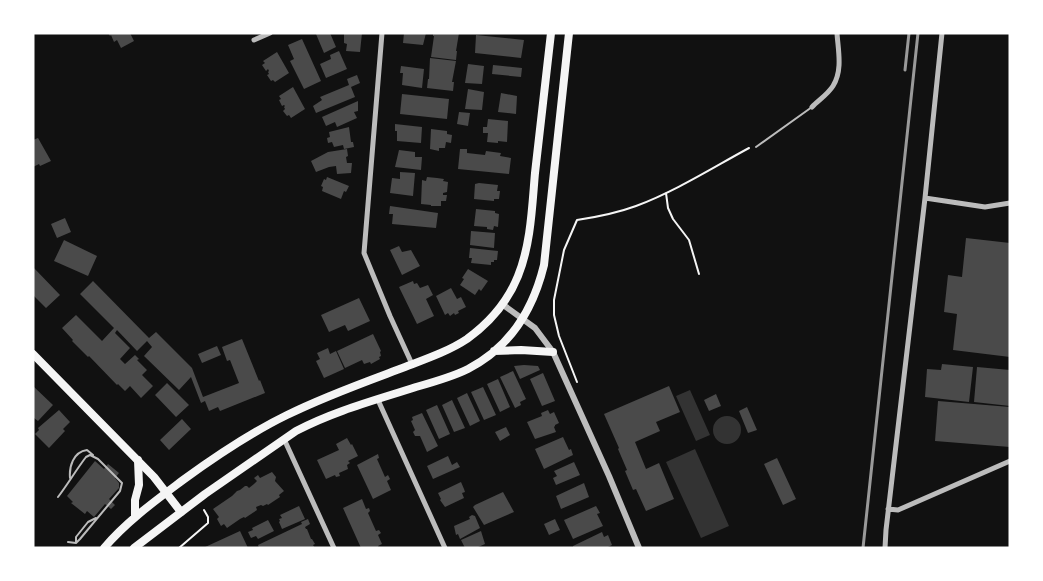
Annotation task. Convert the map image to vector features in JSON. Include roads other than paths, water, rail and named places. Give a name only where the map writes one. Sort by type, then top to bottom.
[{"type":"main road","points":[[104,548],[135,516],[232,446],[267,424],[450,348],[482,327],[502,304],[518,275],[528,238],[551,33]]},
{"type":"main road","points":[[134,548],[181,512],[309,423],[461,373],[494,351],[511,335],[523,319],[538,287],[543,265],[569,33]]},
{"type":"main road","points":[[494,351],[553,352]]},
{"type":"main road","points":[[33,354],[138,460],[167,492],[181,512]]},
{"type":"main road","points":[[135,516],[135,500],[139,484],[138,460]]},
{"type":"street","points":[[254,40],[270,33]]},
{"type":"street","points":[[382,33],[364,253],[412,364]]},
{"type":"street","points":[[812,107],[830,90],[838,74],[837,33]]},
{"type":"street","points":[[885,548],[942,33]]},
{"type":"street","points":[[925,198],[985,207],[1010,203]]},
{"type":"street","points":[[502,304],[539,333],[553,352],[639,548]]},
{"type":"street","points":[[378,400],[445,548]]},
{"type":"street","points":[[284,439],[334,548]]},
{"type":"street","points":[[888,509],[898,510],[1010,461]]},
{"type":"lane","points":[[756,147],[812,107]]},
{"type":"lane","points":[[68,542],[76,543],[76,537],[88,522],[99,517],[120,491],[122,483],[87,450],[81,451],[69,466],[70,478]]},
{"type":"lane","points":[[58,497],[86,457],[94,456]]},
{"type":"railway","points":[[905,70],[909,33]]},
{"type":"railway","points":[[863,548],[918,33]]}]
